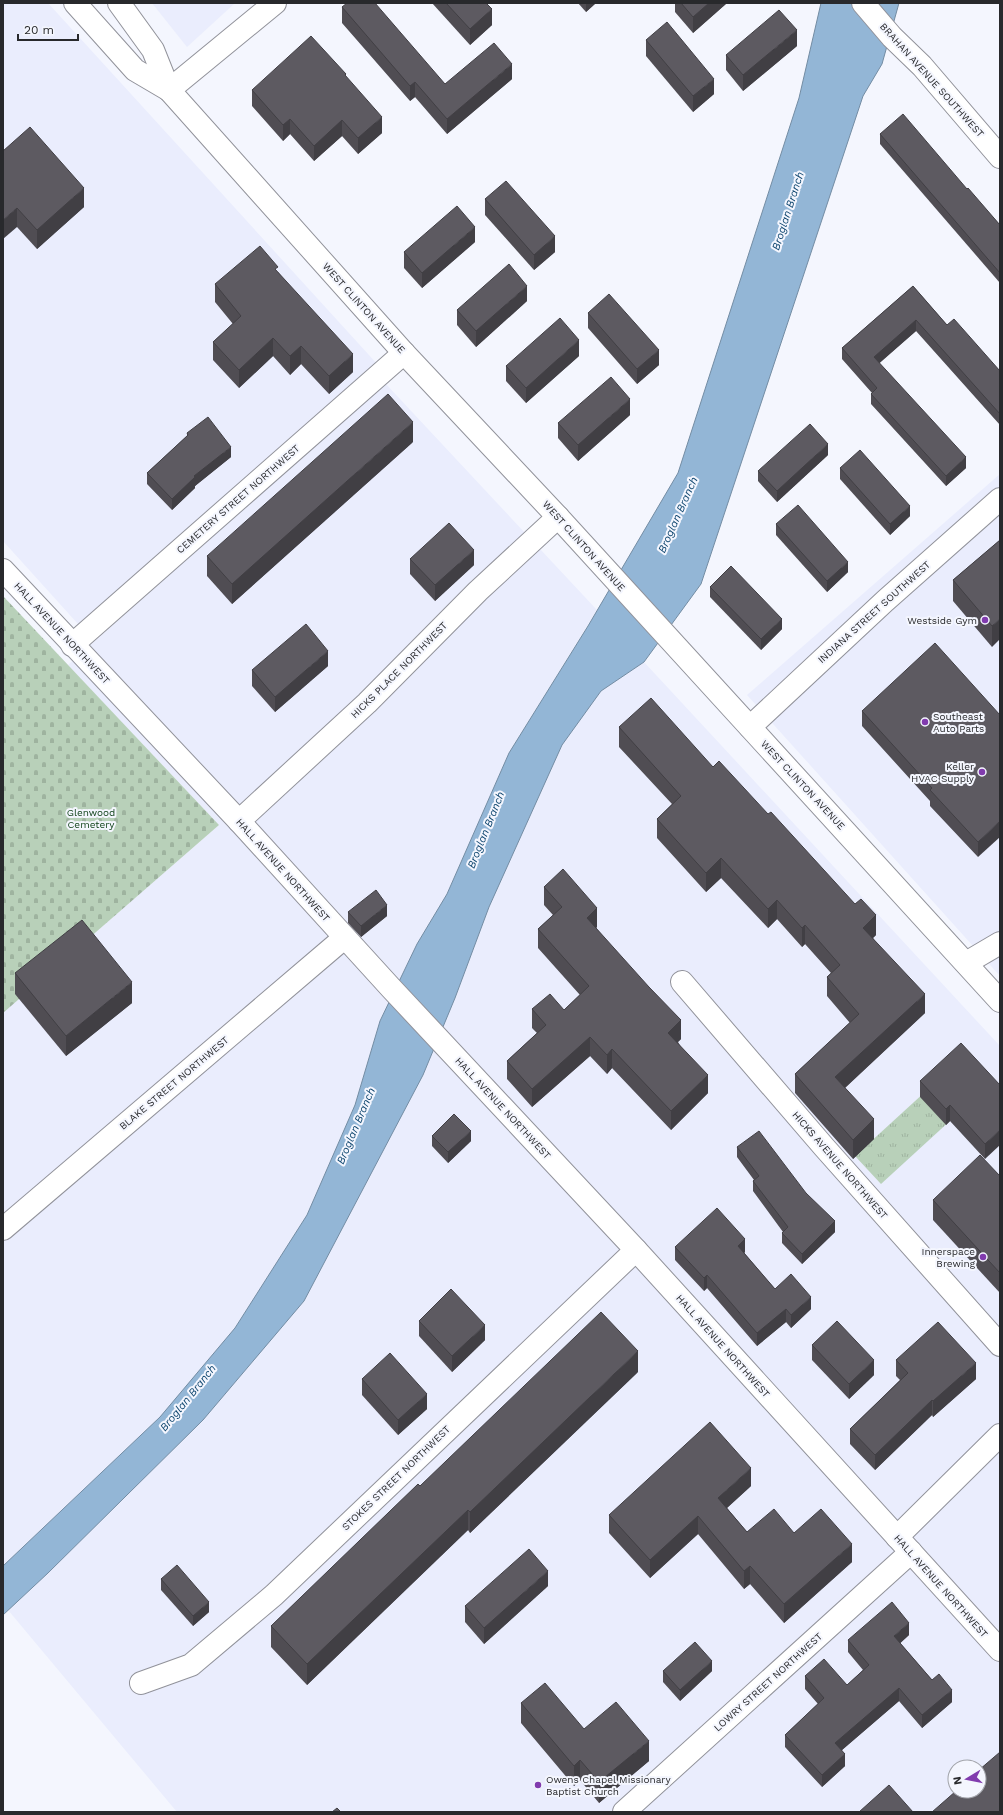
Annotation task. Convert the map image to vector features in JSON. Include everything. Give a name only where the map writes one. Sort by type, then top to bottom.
[{"type":"street","name":"WEST CLINTON AVENUE","points":[[75,3],[135,70],[169,90],[404,353],[558,517],[1000,1001]]},
{"type":"street","name":"WEST CLINTON AVENUE","points":[[119,3],[153,50],[169,90]]},
{"type":"street","points":[[169,90],[274,3]]},
{"type":"street","name":"BRAHAN AVENUE SOUTHWEST","points":[[863,3],[892,38],[922,66],[1000,157]]},
{"type":"street","name":"CEMETERY STREET NORTHWEST","points":[[72,645],[404,353]]},
{"type":"street","name":"INDIANA STREET SOUTHWEST","points":[[750,727],[884,602],[1000,500]]},
{"type":"street","name":"HICKS PLACE NORTHWEST","points":[[239,821],[367,703],[478,590],[558,517]]},
{"type":"street","name":"HALL AVENUE NORTHWEST","points":[[3,570],[239,821],[344,938],[636,1250],[1000,1650]]},
{"type":"street","name":"BLAKE STREET NORTHWEST","points":[[3,1229],[344,938]]},
{"type":"street","points":[[966,963],[1000,942]]},
{"type":"street","name":"HICKS AVENUE NORTHWEST","points":[[682,982],[818,1141],[1000,1345]]},
{"type":"street","name":"STOKES STREET NORTHWEST","points":[[141,1683],[191,1665],[274,1595],[636,1250]]},
{"type":"street","name":"LOWRY STREET NORTHWEST","points":[[624,1812],[904,1544],[1000,1435]]},
{"type":"shaded area","points":[[3,3],[48,3],[379,366],[78,624],[3,541]]},
{"type":"shaded area","points":[[152,3],[235,3],[187,47]]},
{"type":"shaded area","points":[[385,383],[597,610],[509,753],[447,894],[417,944],[380,1021],[355,1105],[307,1215],[235,1328],[160,1417],[3,1566],[3,1013],[219,825],[68,665]]},
{"type":"shaded area","points":[[1000,474],[1000,976],[747,695]]},
{"type":"shaded area","points":[[644,662],[1000,1046],[1000,1812],[177,1812],[8,1610],[48,1573],[203,1420],[304,1301],[455,998],[489,907],[562,745],[601,691]]},
{"type":"green space","name":"Glenwood Cemetery","points":[[3,596],[219,825],[3,1013]]},
{"type":"green space","points":[[961,1059],[987,1087],[881,1184],[855,1156]]},
{"type":"water","name":"Broglan Branch","points":[[821,3],[899,3],[882,64],[863,96],[701,584],[644,662],[601,691],[562,745],[489,907],[455,998],[423,1075],[304,1301],[203,1420],[48,1573],[3,1615],[3,1566],[160,1417],[235,1328],[307,1215],[355,1105],[380,1021],[417,944],[447,894],[509,753],[588,626],[678,473],[799,98]]},
{"type":"building","points":[[347,3],[375,3],[445,84],[494,43],[512,64],[447,119],[415,82],[410,86],[342,7]]},
{"type":"building","points":[[446,3],[486,3],[492,9],[470,29]]},
{"type":"building","points":[[681,3],[709,3],[693,17]]},
{"type":"building","points":[[779,10],[797,30],[743,75],[726,55]]},
{"type":"building","points":[[667,22],[714,79],[693,96],[646,40]]},
{"type":"building","points":[[311,36],[346,74],[345,75],[382,117],[358,138],[342,120],[314,146],[290,119],[283,125],[252,90]]},
{"type":"building","points":[[903,114],[1000,225],[1000,273],[880,134]]},
{"type":"building","points":[[30,127],[84,188],[37,230],[17,208],[3,220],[3,151]]},
{"type":"building","points":[[506,181],[555,236],[534,255],[485,199]]},
{"type":"building","points":[[457,206],[475,227],[422,273],[404,252]]},
{"type":"building","points":[[260,246],[278,267],[275,269],[353,354],[329,376],[301,346],[290,356],[273,338],[239,370],[213,342],[241,316],[215,284]]},
{"type":"building","points":[[509,264],[527,286],[476,331],[457,310]]},
{"type":"building","points":[[913,286],[947,325],[954,319],[1000,371],[1000,414],[916,320],[874,357],[966,457],[946,476],[871,394],[877,388],[842,348]]},
{"type":"building","points":[[609,294],[659,350],[637,369],[588,313]]},
{"type":"building","points":[[560,318],[579,340],[526,388],[506,366]]},
{"type":"building","points":[[611,377],[630,399],[578,445],[558,423]]},
{"type":"building","points":[[388,394],[413,422],[232,584],[207,556]]},
{"type":"building","points":[[208,417],[231,447],[194,476],[195,477],[172,499],[147,473],[188,435],[187,433]]},
{"type":"building","points":[[810,424],[828,444],[777,491],[758,471]]},
{"type":"building","points":[[860,450],[910,506],[890,524],[840,468]]},
{"type":"building","points":[[798,505],[848,562],[827,581],[776,524]]},
{"type":"building","points":[[449,523],[474,550],[435,585],[410,559]]},
{"type":"building","points":[[1000,540],[1000,619],[992,626],[953,580]]},
{"type":"building","points":[[731,566],[782,619],[761,639],[710,587]]},
{"type":"building","points":[[306,624],[328,651],[275,697],[252,670]]},
{"type":"building","points":[[935,643],[1000,715],[1000,821],[978,842],[930,790],[932,788],[862,711]]},
{"type":"building","points":[[651,698],[713,767],[719,761],[768,814],[771,812],[855,904],[861,899],[876,915],[863,928],[925,994],[835,1077],[874,1119],[853,1140],[795,1074],[859,1014],[827,977],[840,965],[805,925],[802,928],[777,900],[768,909],[721,858],[706,873],[657,819],[681,796],[619,727]]},
{"type":"building","points":[[563,869],[597,908],[587,918],[681,1020],[668,1033],[708,1075],[671,1111],[612,1049],[607,1055],[590,1037],[532,1089],[507,1061],[546,1025],[532,1009],[550,994],[564,1010],[589,986],[538,929],[562,907],[544,887]]},
{"type":"building","points":[[376,890],[387,905],[361,926],[348,912]]},
{"type":"building","points":[[82,920],[132,982],[66,1036],[15,973]]},
{"type":"building","points":[[961,1043],[1000,1085],[1000,1130],[985,1144],[950,1105],[946,1109],[920,1081]]},
{"type":"building","points":[[454,1114],[471,1131],[448,1152],[432,1136]]},
{"type":"building","points":[[759,1131],[806,1193],[835,1221],[802,1254],[782,1233],[788,1227],[753,1181],[759,1176],[737,1147]]},
{"type":"building","name":"Innerspace Brewing","points":[[980,1155],[1000,1176],[1000,1273],[933,1200]]},
{"type":"building","points":[[717,1208],[745,1239],[738,1246],[775,1289],[791,1274],[811,1297],[791,1315],[786,1309],[757,1333],[707,1275],[704,1278],[675,1247]]},
{"type":"building","points":[[451,1289],[485,1325],[452,1356],[419,1321]]},
{"type":"building","points":[[601,1312],[638,1351],[470,1512],[468,1510],[307,1664],[271,1626],[418,1484],[420,1486]]},
{"type":"building","points":[[837,1321],[874,1360],[849,1384],[812,1345]]},
{"type":"building","points":[[938,1322],[976,1363],[933,1401],[932,1400],[875,1455],[850,1429],[908,1373],[896,1360]]},
{"type":"building","points":[[390,1353],[427,1394],[398,1420],[362,1379]]},
{"type":"building","points":[[710,1422],[751,1468],[718,1498],[747,1532],[774,1509],[794,1533],[821,1509],[852,1544],[784,1604],[750,1566],[744,1571],[698,1516],[650,1560],[609,1515]]},
{"type":"building","points":[[529,1549],[548,1571],[484,1628],[465,1606]]},
{"type":"building","points":[[177,1565],[209,1602],[193,1616],[161,1579]]},
{"type":"building","points":[[892,1602],[909,1623],[894,1636],[932,1680],[939,1674],[952,1690],[922,1715],[899,1688],[835,1743],[845,1754],[822,1775],[785,1735],[824,1698],[805,1676],[824,1659],[847,1685],[869,1665],[848,1640]]},
{"type":"building","points":[[695,1642],[712,1661],[680,1690],[663,1671]]},
{"type":"building","points":[[545,1683],[584,1729],[616,1702],[649,1741],[599,1782],[580,1760],[574,1766],[521,1703]]},
{"type":"building","points":[[1000,1752],[1000,1812],[932,1812],[947,1799],[987,1799],[987,1763]]},
{"type":"building","points":[[889,1785],[913,1812],[859,1812]]},
{"type":"building","points":[[337,1808],[341,1812],[332,1812]]},
{"type":"place","name":"Westside Gym","points":[[985,620]]},
{"type":"place","name":"Southeast Auto Parts","points":[[925,722]]},
{"type":"place","name":"Keller HVAC Supply","points":[[982,772]]},
{"type":"place","name":"Innerspace Brewing","points":[[983,1257]]},
{"type":"place","name":"Owens Chapel Missionary Baptist Church","points":[[538,1785]]}]
